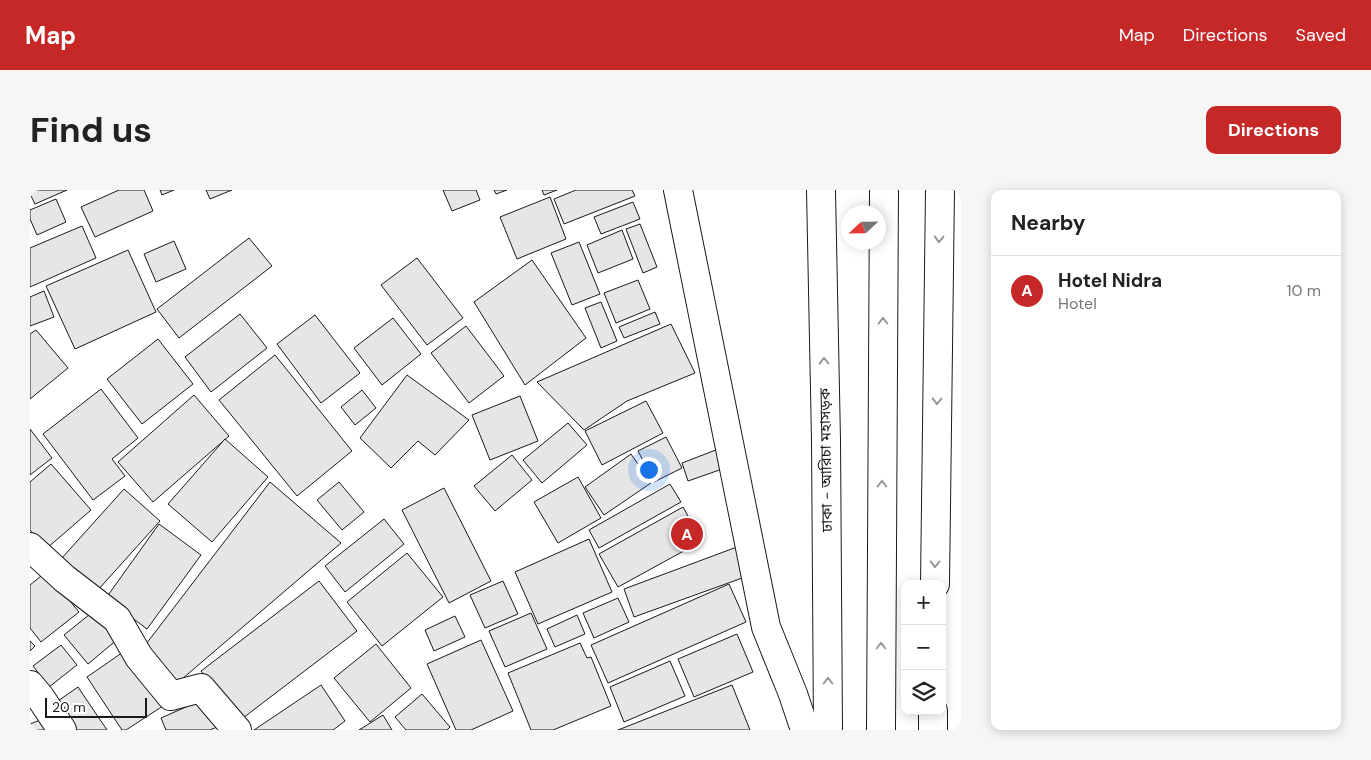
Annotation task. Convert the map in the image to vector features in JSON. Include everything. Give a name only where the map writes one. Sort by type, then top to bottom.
[{"type":"main road","points":[[678,190],[787,730]]},
{"type":"main road","name":"ঢাকা - আরিচা মহাসড়ক","points":[[820,190],[826,440],[828,730]]},
{"type":"main road","points":[[880,730],[884,190]]},
{"type":"main road","points":[[935,580],[940,190]]},
{"type":"main road","points":[[30,547],[65,579],[117,619],[138,657],[171,696],[201,688],[237,730]]},
{"type":"main road","points":[[766,627],[793,694],[805,730]]},
{"type":"main road","points":[[30,685],[62,730]]},
{"type":"main road","points":[[933,715],[933,730]]},
{"type":"building","points":[[67,190],[35,204],[30,194],[30,191]]},
{"type":"building","points":[[119,190],[144,190],[153,211],[95,237],[81,207]]},
{"type":"building","points":[[160,190],[174,190],[162,195]]},
{"type":"building","points":[[206,190],[232,190],[210,199]]},
{"type":"building","points":[[443,190],[476,190],[480,200],[452,211]]},
{"type":"building","points":[[494,190],[507,190],[496,194]]},
{"type":"building","points":[[542,190],[557,190],[544,195]]},
{"type":"building","points":[[576,190],[632,190],[635,196],[564,224],[554,199]]},
{"type":"building","points":[[550,197],[566,239],[517,259],[500,217]]},
{"type":"building","points":[[56,199],[66,222],[37,235],[30,219],[30,210]]},
{"type":"building","points":[[633,202],[640,219],[601,234],[594,217]]},
{"type":"building","points":[[640,224],[657,267],[643,273],[626,229]]},
{"type":"building","points":[[82,226],[96,258],[30,287],[30,248]]},
{"type":"building","points":[[622,230],[633,259],[598,273],[587,245]]},
{"type":"building","points":[[249,238],[272,266],[179,338],[157,309]]},
{"type":"building","points":[[174,241],[186,269],[156,282],[144,254]]},
{"type":"building","points":[[579,242],[600,294],[572,305],[551,253]]},
{"type":"building","points":[[128,250],[156,312],[75,349],[46,286]]},
{"type":"building","points":[[417,258],[463,318],[427,345],[381,285]]},
{"type":"building","points":[[532,260],[586,338],[525,385],[474,302]]},
{"type":"building","points":[[638,280],[650,309],[616,323],[604,293]]},
{"type":"building","points":[[44,291],[54,317],[30,326],[30,297]]},
{"type":"building","points":[[601,302],[617,341],[601,348],[585,308]]},
{"type":"building","points":[[655,312],[660,324],[624,338],[619,327]]},
{"type":"building","points":[[240,314],[267,348],[211,392],[185,357]]},
{"type":"building","points":[[315,315],[360,373],[321,403],[277,344]]},
{"type":"building","points":[[393,318],[421,354],[382,385],[354,348]]},
{"type":"building","points":[[671,324],[695,373],[627,401],[584,430],[537,382]]},
{"type":"building","points":[[466,326],[504,376],[469,403],[431,353]]},
{"type":"building","points":[[36,330],[68,368],[30,399],[30,334]]},
{"type":"building","points":[[158,339],[193,384],[142,424],[107,379]]},
{"type":"building","points":[[275,355],[352,451],[297,496],[219,400]]},
{"type":"building","points":[[407,375],[469,420],[435,455],[418,441],[391,468],[360,438]]},
{"type":"building","points":[[101,389],[138,438],[112,459],[125,476],[93,500],[43,434]]},
{"type":"building","points":[[362,390],[376,408],[355,425],[341,407]]},
{"type":"building","points":[[194,395],[229,436],[153,502],[118,462]]},
{"type":"building","points":[[520,396],[538,441],[490,460],[472,415]]},
{"type":"building","points":[[646,401],[663,433],[602,465],[585,431]]},
{"type":"building","points":[[568,423],[587,445],[542,483],[523,460]]},
{"type":"building","points":[[30,429],[52,458],[30,475]]},
{"type":"building","points":[[666,437],[682,468],[654,482],[638,451]]},
{"type":"building","points":[[225,439],[268,477],[212,542],[168,504]]},
{"type":"building","points":[[721,448],[728,467],[688,481],[682,463]]},
{"type":"building","points":[[631,454],[651,483],[604,515],[585,487]]},
{"type":"building","points":[[512,455],[532,480],[495,511],[474,486]]},
{"type":"building","points":[[51,464],[91,510],[46,549],[30,530],[30,482]]},
{"type":"building","points":[[578,477],[601,518],[558,543],[534,502]]},
{"type":"building","points":[[270,482],[341,543],[175,685],[143,648]]},
{"type":"building","points":[[339,482],[364,512],[342,530],[317,500]]},
{"type":"building","points":[[670,484],[681,502],[599,548],[589,530]]},
{"type":"building","points":[[444,488],[491,581],[449,603],[402,510]]},
{"type":"building","points":[[124,489],[160,521],[97,591],[61,559]]},
{"type":"building","points":[[683,507],[702,541],[618,587],[599,554]]},
{"type":"building","points":[[384,519],[404,544],[345,592],[325,566]]},
{"type":"building","points":[[159,524],[201,555],[147,629],[106,598]]},
{"type":"building","points":[[589,539],[612,592],[538,624],[515,572]]},
{"type":"building","points":[[745,544],[756,573],[634,617],[624,589]]},
{"type":"building","points":[[407,553],[443,597],[382,646],[347,602]]},
{"type":"building","points":[[46,572],[79,612],[41,642],[30,628],[30,585]]},
{"type":"building","points":[[319,581],[357,631],[239,721],[201,671]]},
{"type":"building","points":[[503,581],[518,614],[485,628],[470,595]]},
{"type":"building","points":[[729,584],[746,622],[608,683],[591,645]]},
{"type":"building","points":[[618,598],[629,622],[594,638],[583,613]]},
{"type":"building","points":[[95,610],[119,638],[88,664],[64,635]]},
{"type":"building","points":[[531,613],[547,649],[505,667],[489,631]]},
{"type":"building","points":[[577,615],[585,634],[555,647],[547,629]]},
{"type":"building","points":[[455,616],[465,637],[434,651],[425,630]]},
{"type":"building","points":[[737,634],[753,672],[694,697],[678,659]]},
{"type":"building","points":[[481,640],[513,711],[471,730],[456,730],[427,664]]},
{"type":"building","points":[[30,641],[35,646],[30,651]]},
{"type":"building","points":[[580,643],[587,658],[591,657],[611,706],[553,730],[531,730],[508,673]]},
{"type":"building","points":[[376,644],[411,688],[370,722],[334,678]]},
{"type":"building","points":[[61,645],[77,665],[49,687],[33,666]]},
{"type":"building","points":[[126,650],[163,706],[126,730],[122,730],[87,677]]},
{"type":"building","points":[[670,661],[685,696],[624,722],[610,687]]},
{"type":"building","points":[[321,685],[345,721],[333,730],[254,730]]},
{"type":"building","points":[[732,685],[750,730],[618,730]]},
{"type":"building","points":[[78,687],[107,730],[73,730],[55,703]]},
{"type":"building","points":[[422,694],[450,727],[447,730],[406,730],[395,717]]},
{"type":"building","points":[[204,699],[217,727],[210,730],[166,730],[161,718]]},
{"type":"building","points":[[383,715],[392,730],[359,730]]},
{"type":"building","points":[[45,718],[50,730],[30,730],[30,724]]},
{"type":"place","name":"Hotel Nidra","points":[[687,534]]}]
